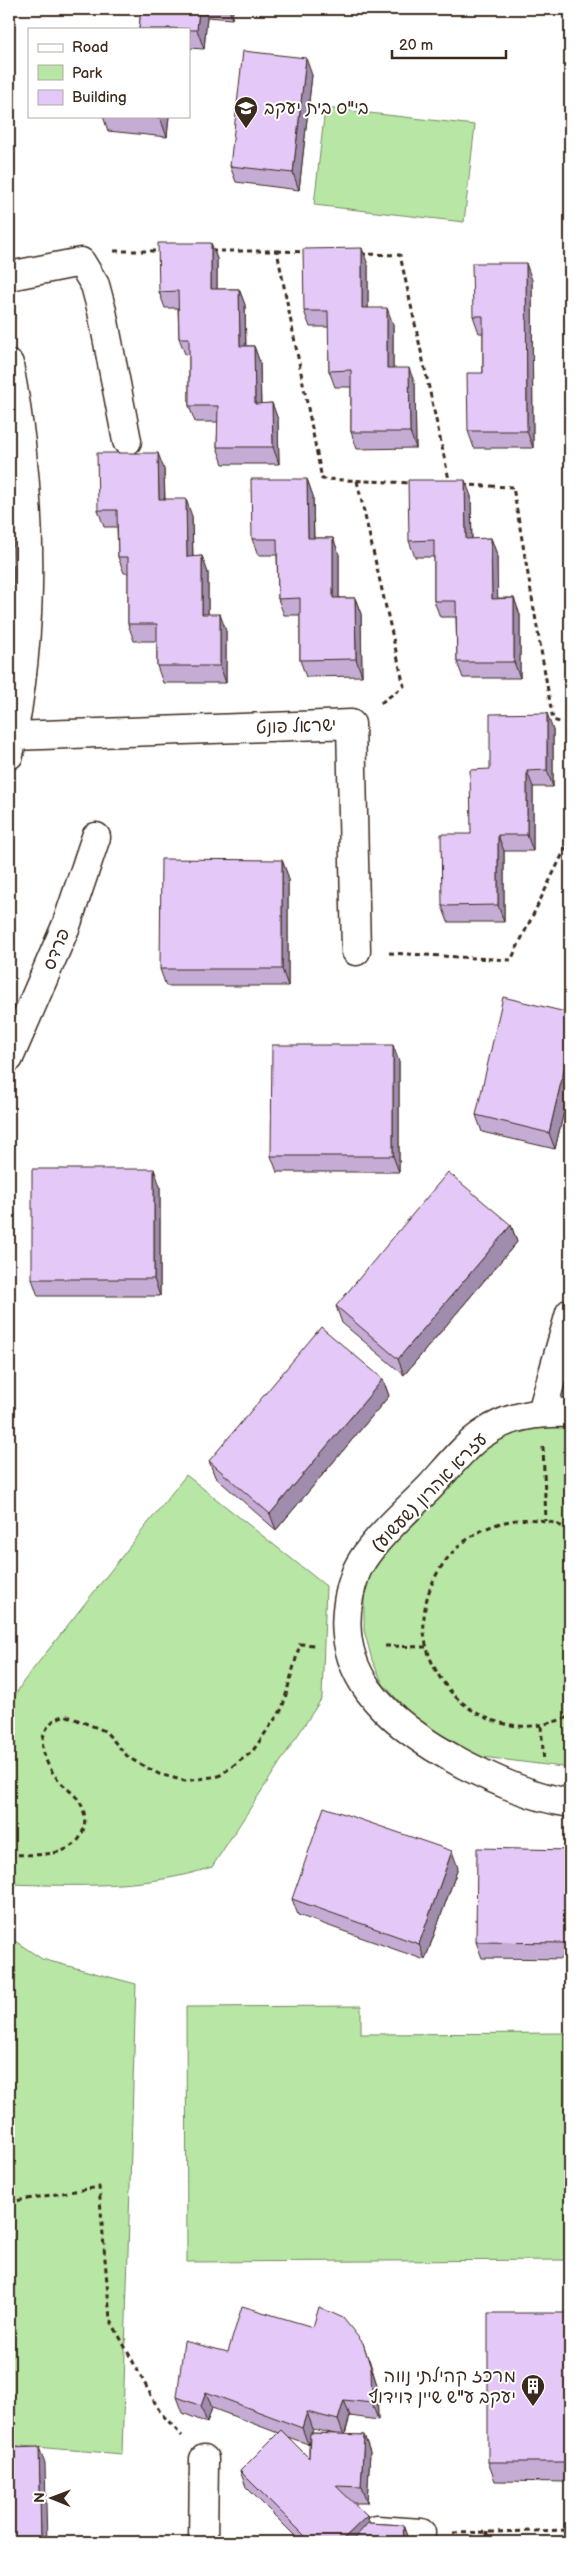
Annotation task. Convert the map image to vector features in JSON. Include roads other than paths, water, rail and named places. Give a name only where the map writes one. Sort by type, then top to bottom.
[{"type":"street","points":[[9,276],[81,262],[95,285],[102,311],[127,441]]},
{"type":"street","points":[[9,364],[20,425],[28,500],[25,644],[18,710],[11,746]]},
{"type":"street","name":"ישראל פונט","points":[[11,746],[351,724],[356,951]]},
{"type":"street","name":"פרדס","points":[[9,1058],[66,926],[96,837]]},
{"type":"street","points":[[542,1412],[570,1313]]},
{"type":"street","name":"עזרא אהרון (שעשוע)","points":[[570,1412],[542,1412],[512,1418],[483,1433],[374,1545],[355,1573],[345,1611],[347,1646],[365,1689],[388,1715],[417,1737],[504,1785],[547,1800],[570,1803]]},
{"type":"street","points":[[203,2542],[204,2459]]},
{"type":"street","points":[[365,2542],[377,2530],[422,2533]]},
{"type":"place","name":"בי\"ס בית יעקב","points":[[246,129]]},
{"type":"place","name":"מרכז קהילתי נווה יעקב ע\"ש שיין דוידוף","points":[[533,2407]]}]
